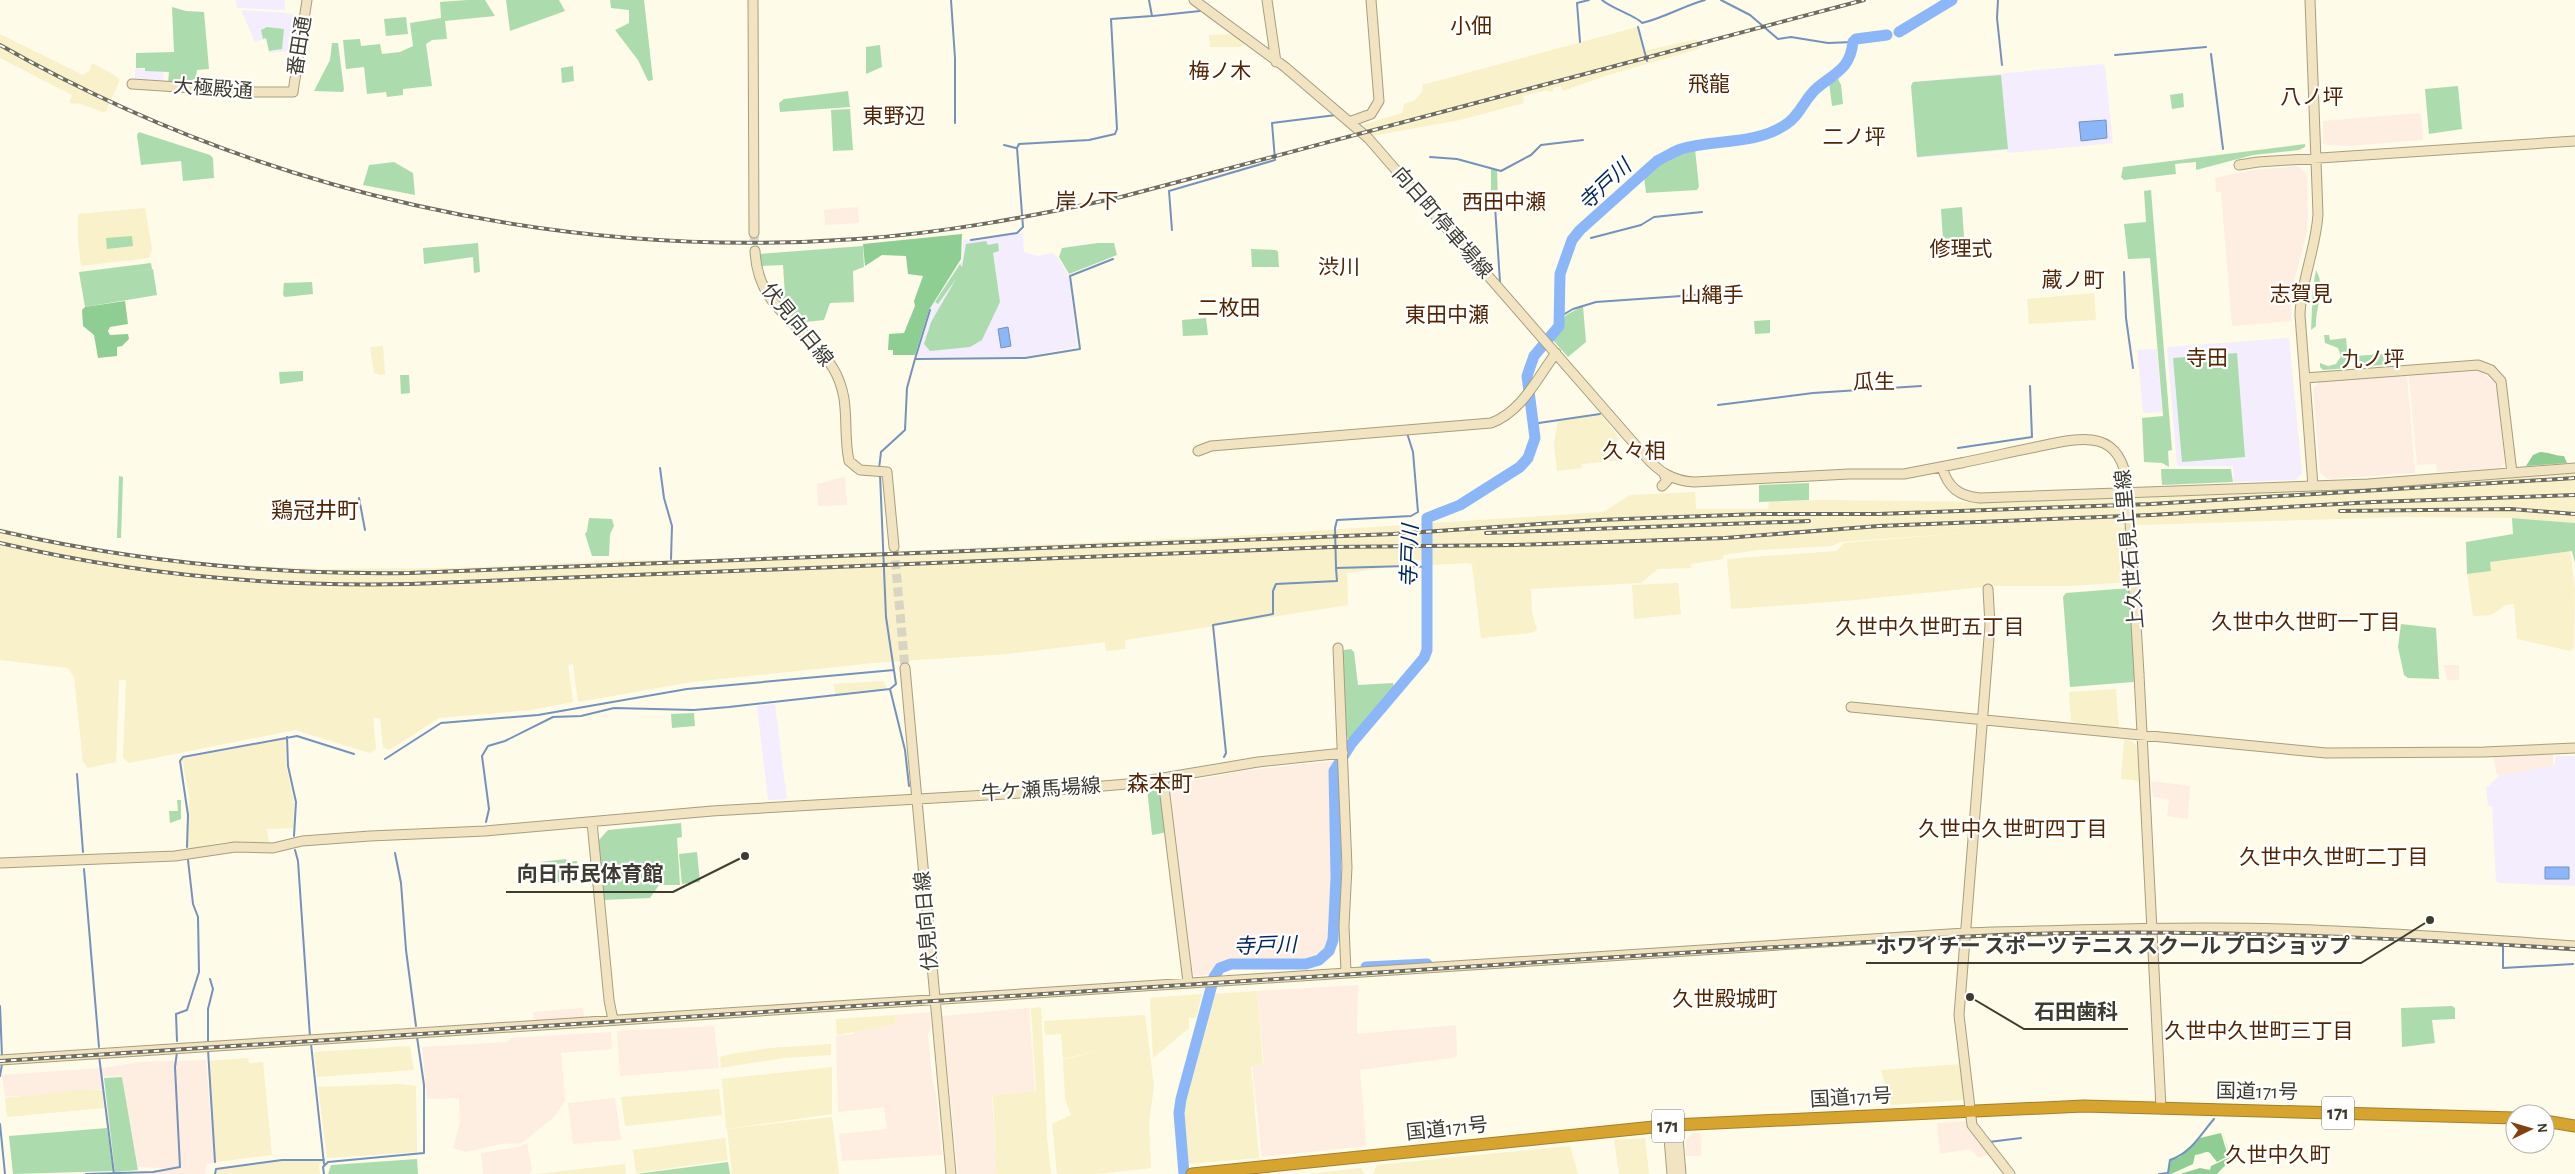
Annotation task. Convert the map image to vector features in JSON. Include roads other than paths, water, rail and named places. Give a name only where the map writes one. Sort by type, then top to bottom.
[{"type":"highway","name":"国道171号","points":[[1192,1174],[1673,1125],[2084,1106],[2505,1118]]},
{"type":"highway","points":[[2555,1121],[2575,1119]]},
{"type":"highway","points":[[2555,1123],[2575,1126]]},
{"type":"street","name":"番田通","points":[[293,92],[307,0]]},
{"type":"street","points":[[753,0],[754,233]]},
{"type":"street","name":"向日町停車場線","points":[[1194,0],[1276,62],[1368,138],[1648,460],[1664,474]]},
{"type":"street","points":[[1267,0],[1276,62]]},
{"type":"street","points":[[1349,122],[1371,114],[1379,101],[1371,0]]},
{"type":"street","points":[[2310,0],[2318,222],[2300,309],[2313,486]]},
{"type":"street","name":"大極殿通","points":[[132,84],[254,92],[293,92]]},
{"type":"street","points":[[2240,165],[2258,162],[2575,141]]},
{"type":"street","name":"伏見向日線","points":[[755,251],[757,272],[765,292],[823,355],[838,380],[846,400],[849,461],[860,470],[887,472],[894,547]]},
{"type":"street","points":[[1198,450],[1211,446],[1486,424],[1501,420],[1511,413],[1526,395],[1556,353]]},
{"type":"street","points":[[2306,378],[2470,365],[2486,367],[2501,381],[2512,473]]},
{"type":"street","name":"上久世石見上里線","points":[[1664,474],[1681,481],[1694,482],[1842,474],[1904,474],[2084,438],[2105,443],[2119,455],[2126,473],[2128,488],[2153,928],[2161,1108]]},
{"type":"street","points":[[1942,467],[1948,483],[1955,491],[1960,494],[1980,498],[2313,486],[2575,468]]},
{"type":"street","points":[[1662,486],[1667,481],[1664,474]]},
{"type":"street","points":[[1988,589],[1990,625],[1959,1015],[1972,1125],[2008,1172]]},
{"type":"street","points":[[1338,648],[1347,867],[1344,926],[1346,972]]},
{"type":"street","name":"伏見向日線","points":[[905,668],[951,1174]]},
{"type":"street","points":[[1851,707],[2326,753],[2484,752],[2575,748]]},
{"type":"street","name":"牛ケ瀬馬場線","points":[[0,863],[175,856],[235,847],[273,848],[310,840],[485,832],[712,811],[1021,793],[1164,779],[1258,762],[1343,753]]},
{"type":"street","points":[[1164,779],[1188,982]]},
{"type":"street","points":[[592,822],[609,1000],[613,1020]]},
{"type":"street","points":[[2,1060],[1965,932],[2153,928],[2392,933],[2575,946]]},
{"type":"street","points":[[1672,1174],[1669,1138],[1673,1125]]},
{"type":"street","points":[[1673,1125],[1678,1138],[1681,1174]]},
{"type":"water","points":[[2106,120],[2107,138],[2081,141],[2079,122]]},
{"type":"water","points":[[1008,327],[1011,346],[1001,348],[998,329]]},
{"type":"water","points":[[2545,867],[2569,867],[2569,879],[2545,879]]},
{"type":"waterway","points":[[951,0],[955,58],[955,123]]},
{"type":"waterway","points":[[971,240],[1017,233],[1023,227],[1017,148],[1019,144],[1089,140],[1115,134],[1117,129],[1111,19],[1152,16],[1149,0]]},
{"type":"waterway","points":[[1580,42],[1577,3],[1589,0]]},
{"type":"waterway","points":[[1602,0],[1642,23],[1705,0]]},
{"type":"waterway","points":[[1721,0],[1750,15],[1778,39],[1791,37],[1828,43],[1853,42]]},
{"type":"waterway","name":"寺戸川","points":[[1899,32],[1952,0]]},
{"type":"waterway","points":[[1998,0],[1997,18],[2002,65]]},
{"type":"waterway","points":[[1153,16],[1200,11]]},
{"type":"waterway","points":[[1638,27],[1647,61]]},
{"type":"waterway","name":"寺戸川","points":[[1184,1174],[1179,1113],[1181,1099],[1214,977],[1220,968],[1231,964],[1306,964],[1319,960],[1329,951],[1333,940],[1336,877],[1334,771],[1351,744],[1424,658],[1427,650],[1427,518],[1460,505],[1520,467],[1528,458],[1535,438],[1527,376],[1534,356],[1559,326],[1560,274],[1572,240],[1580,230],[1657,161],[1681,149],[1748,139],[1761,136],[1785,125],[1795,117],[1813,92],[1841,69],[1849,58],[1853,42],[1856,39],[1887,35]]},
{"type":"waterway","points":[[2115,55],[2206,47]]},
{"type":"waterway","points":[[2211,54],[2223,149]]},
{"type":"waterway","points":[[1172,230],[1169,191],[1275,160],[1272,123],[1336,115]]},
{"type":"waterway","points":[[1430,157],[1457,159],[1501,171],[1531,155],[1541,145],[1583,140]]},
{"type":"waterway","points":[[1004,145],[1016,148]]},
{"type":"waterway","points":[[1495,206],[1500,282]]},
{"type":"waterway","points":[[1591,238],[1641,225],[1654,217],[1702,212]]},
{"type":"waterway","points":[[879,469],[881,452],[905,430],[907,388],[915,359],[1025,358],[1080,349],[1070,276],[1113,259]]},
{"type":"waterway","points":[[2124,272],[2126,318],[2133,368]]},
{"type":"waterway","points":[[1561,316],[1573,309],[1596,302],[1710,294]]},
{"type":"waterway","points":[[915,359],[930,310]]},
{"type":"waterway","points":[[1718,405],[1813,393],[1921,386]]},
{"type":"waterway","points":[[1958,448],[2032,437],[2030,386]]},
{"type":"waterway","points":[[1532,424],[1600,414]]},
{"type":"waterway","points":[[1336,568],[1335,528],[1337,520],[1411,516],[1418,512],[1413,452],[1407,433]]},
{"type":"waterway","points":[[660,468],[664,498],[672,526],[671,559]]},
{"type":"waterway","points":[[486,822],[489,809],[482,756],[488,746],[505,741],[553,717],[581,716],[614,708],[694,710],[729,707],[890,689],[896,684],[886,617],[880,474]]},
{"type":"waterway","points":[[359,498],[365,530]]},
{"type":"waterway","points":[[1224,757],[1226,753],[1213,625],[1273,614],[1273,591],[1276,584],[1337,581],[1336,568],[1425,567]]},
{"type":"waterway","points":[[385,759],[441,723],[538,715],[687,689],[894,670]]},
{"type":"waterway","points":[[890,689],[905,750],[909,786]]},
{"type":"waterway","points":[[187,847],[188,815],[180,761],[183,757],[297,736],[354,754]]},
{"type":"waterway","points":[[287,737],[288,766],[296,802],[294,836]]},
{"type":"waterway","points":[[77,774],[83,852]]},
{"type":"waterway","points":[[295,850],[298,861],[310,1037]]},
{"type":"waterway","points":[[395,853],[401,883],[406,950],[416,1026]]},
{"type":"waterway","points":[[177,1041],[176,1014],[187,1010],[199,972],[198,917],[193,904],[188,860]]},
{"type":"waterway","points":[[84,869],[99,1047]]},
{"type":"waterway","points":[[2503,943],[2503,968],[2573,964]]},
{"type":"waterway","points":[[1366,967],[1427,964]]},
{"type":"waterway","points":[[208,1042],[208,1009],[213,989],[210,979]]},
{"type":"waterway","points":[[0,1006],[2,1056]]},
{"type":"waterway","points":[[324,1174],[323,1167],[328,1162],[424,1153],[424,1085],[417,1037]]},
{"type":"waterway","points":[[311,1044],[324,1164]]},
{"type":"waterway","points":[[208,1050],[215,1162]]},
{"type":"waterway","points":[[86,1174],[153,1172],[180,1167],[175,1067],[177,1052]]},
{"type":"waterway","points":[[99,1056],[114,1174]]},
{"type":"waterway","points":[[0,1076],[2,1064]]},
{"type":"waterway","points":[[2159,1174],[2168,1173],[2170,1160],[2184,1153],[2214,1119]]},
{"type":"waterway","points":[[0,1124],[5,1174]]},
{"type":"waterway","points":[[1989,1142],[2021,1138]]},
{"type":"waterway","points":[[215,1174],[216,1169],[282,1160],[324,1160]]},
{"type":"tunnel","points":[[754,233],[755,251]]},
{"type":"tunnel","points":[[894,547],[905,668]]},
{"type":"railway","points":[[0,45],[99,96],[201,140],[307,177],[414,205],[524,226],[634,238],[746,243],[857,239],[924,233],[1023,217],[1121,197],[1864,0]]},
{"type":"railway","points":[[0,531],[102,551],[204,564],[306,572],[410,573],[1393,534],[1599,520],[1759,514],[1878,514],[2151,504],[2575,478]]},
{"type":"railway","points":[[0,543],[102,563],[204,577],[307,583],[411,584],[1332,547],[1513,545],[1725,538],[1879,526],[2151,515],[2373,502],[2575,495]]},
{"type":"railway","points":[[2340,511],[2511,509],[2575,514]]},
{"type":"railway","points":[[1486,533],[1809,521]]},
{"type":"railway","points":[[0,1061],[1759,948],[1989,935],[2130,932],[2257,934],[2575,949]]},
{"type":"place","name":"向日市民体育館","points":[[745,856]]},
{"type":"place","name":"ホワイチー スポーツ テニス スクール プロショップ","points":[[2430,920]]},
{"type":"place","name":"石田歯科","points":[[1970,997]]},
{"type":"district","name":"小佃","points":[[1471,26]]},
{"type":"district","name":"梅ノ木","points":[[1220,71]]},
{"type":"district","name":"飛龍","points":[[1709,84]]},
{"type":"district","name":"八ノ坪","points":[[2312,97]]},
{"type":"district","name":"東野辺","points":[[894,116]]},
{"type":"district","name":"二ノ坪","points":[[1854,137]]},
{"type":"district","name":"岸ノ下","points":[[1087,201]]},
{"type":"district","name":"西田中瀬","points":[[1504,202]]},
{"type":"district","name":"修理式","points":[[1961,249]]},
{"type":"district","name":"渋川","points":[[1339,267]]},
{"type":"district","name":"蔵ノ町","points":[[2073,280]]},
{"type":"district","name":"志賀見","points":[[2301,294]]},
{"type":"district","name":"山縄手","points":[[1712,295]]},
{"type":"district","name":"二枚田","points":[[1229,308]]},
{"type":"district","name":"東田中瀬","points":[[1447,315]]},
{"type":"district","name":"寺田","points":[[2207,358]]},
{"type":"district","name":"九ノ坪","points":[[2373,359]]},
{"type":"district","name":"瓜生","points":[[1874,382]]},
{"type":"district","name":"久々相","points":[[1634,451]]},
{"type":"district","name":"鶏冠井町","points":[[315,511]]},
{"type":"district","name":"久世中久世町一丁目","points":[[2306,622]]},
{"type":"district","name":"久世中久世町五丁目","points":[[1930,627]]},
{"type":"district","name":"森本町","points":[[1160,784]]},
{"type":"district","name":"久世中久世町四丁目","points":[[2013,829]]},
{"type":"district","name":"久世中久世町二丁目","points":[[2334,857]]},
{"type":"district","name":"久世殿城町","points":[[1725,999]]},
{"type":"district","name":"久世中久世町三丁目","points":[[2259,1031]]},
{"type":"district","name":"久世中久町","points":[[2278,1155]]}]
